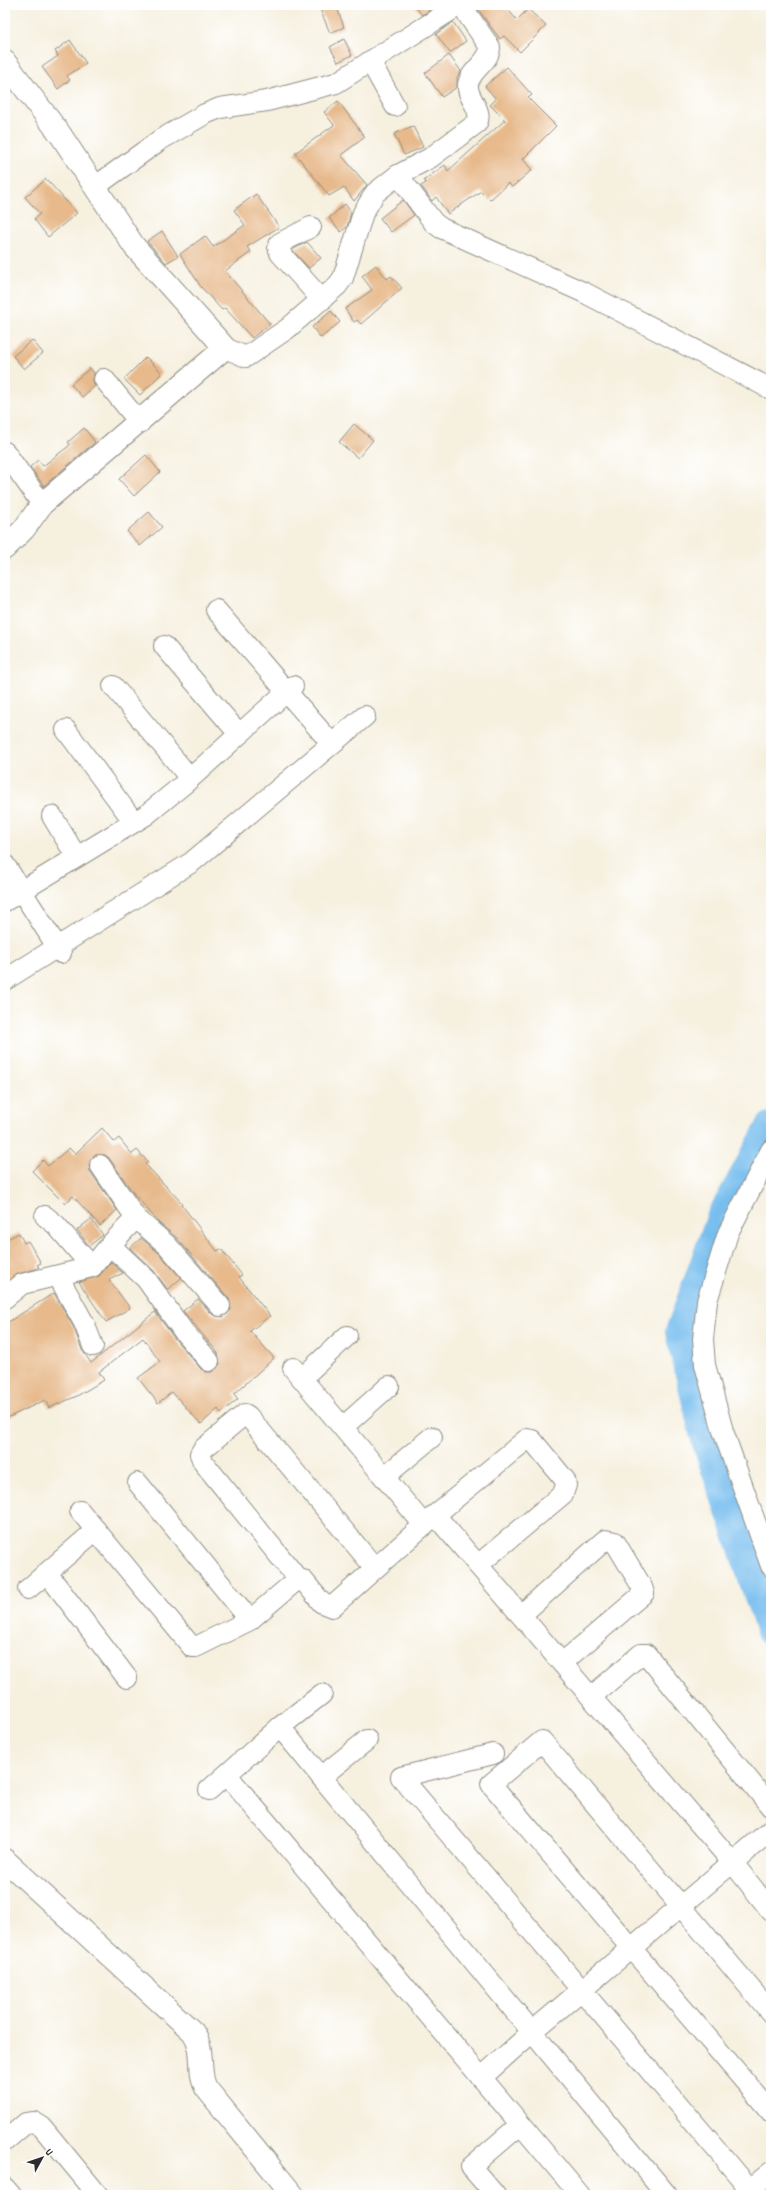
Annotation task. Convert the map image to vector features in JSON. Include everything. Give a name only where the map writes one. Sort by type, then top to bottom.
[{"type":"street","points":[[5,62],[20,79],[96,186],[134,246],[226,348],[246,357],[287,329],[322,300],[343,278],[359,223],[367,204],[375,193],[398,175],[430,158],[477,123],[478,113],[469,94],[468,84],[473,73],[488,56],[490,47],[463,8],[458,7],[370,61],[336,84],[305,93],[212,110],[160,140],[96,186]]},
{"type":"street","points":[[370,61],[395,106]]},
{"type":"street","points":[[398,175],[434,223],[441,228],[584,293],[771,389]]},
{"type":"street","points":[[311,227],[280,243],[278,247],[280,253],[322,300]]},
{"type":"street","points":[[6,544],[24,529],[42,504],[140,423],[226,348]]},
{"type":"street","points":[[104,379],[140,423]]},
{"type":"street","points":[[5,452],[42,504]]},
{"type":"street","points":[[216,610],[290,689],[331,743]]},
{"type":"street","points":[[164,646],[239,734]]},
{"type":"street","points":[[113,686],[190,778]]},
{"type":"street","points":[[13,895],[146,814],[190,778],[290,689]]},
{"type":"street","points":[[5,980],[59,950],[192,862],[331,743],[365,716]]},
{"type":"street","points":[[66,730],[134,822]]},
{"type":"street","points":[[52,816],[76,856]]},
{"type":"street","points":[[5,865],[13,895],[59,950]]},
{"type":"street","points":[[771,1150],[728,1233],[707,1301],[703,1338],[705,1365],[723,1431],[771,1566]]},
{"type":"street","points":[[100,1166],[136,1218],[180,1259],[220,1306]]},
{"type":"street","points":[[45,1216],[56,1225],[92,1267]]},
{"type":"street","points":[[5,1298],[22,1284],[92,1267],[110,1245],[136,1218]]},
{"type":"street","points":[[110,1245],[146,1279],[184,1332],[209,1361]]},
{"type":"street","points":[[58,1276],[84,1323],[93,1346]]},
{"type":"street","points":[[347,1336],[298,1373],[384,1477],[478,1565],[732,1862],[771,1911]]},
{"type":"street","points":[[343,1427],[389,1386]]},
{"type":"street","points":[[375,1568],[248,1416],[245,1414],[203,1449],[200,1454],[204,1462],[298,1579],[303,1580],[322,1603],[332,1607],[430,1520],[527,1439],[532,1440],[565,1480],[566,1485],[563,1494],[478,1565]]},
{"type":"street","points":[[384,1477],[432,1437]]},
{"type":"street","points":[[138,1483],[250,1620]]},
{"type":"street","points":[[80,1511],[192,1647],[196,1647],[250,1620],[298,1579]]},
{"type":"street","points":[[28,1589],[96,1530]]},
{"type":"street","points":[[521,1615],[605,1540],[615,1542],[642,1587],[644,1593],[562,1663]]},
{"type":"street","points":[[47,1573],[127,1678]]},
{"type":"street","points":[[591,1697],[641,1654],[646,1654],[771,1807]]},
{"type":"street","points":[[209,1790],[280,1727],[322,1694]]},
{"type":"street","points":[[280,1727],[667,2195]]},
{"type":"street","points":[[321,1777],[367,1740]]},
{"type":"street","points":[[771,2013],[542,1741],[491,1784],[771,2112]]},
{"type":"street","points":[[493,1754],[402,1776],[583,1991],[747,2192],[771,2172]]},
{"type":"street","points":[[227,1775],[580,2195]]},
{"type":"street","points":[[481,2078],[532,2032],[583,1991],[771,1830]]},
{"type":"street","points":[[5,1860],[193,2032],[201,2049],[204,2085],[293,2195]]},
{"type":"street","points":[[5,2141],[26,2123],[34,2122],[42,2127],[98,2195]]},
{"type":"street","points":[[495,2195],[471,2166],[520,2125]]},
{"type":"street","points":[[5,2188],[11,2195]]},
{"type":"building","points":[[336,5],[344,27],[330,33],[320,9]]},
{"type":"building","points":[[414,5],[438,5],[422,15]]},
{"type":"building","points":[[475,5],[504,5],[517,20],[528,9],[546,26],[520,52],[504,36],[500,39]]},
{"type":"building","points":[[453,22],[466,41],[450,53],[436,34]]},
{"type":"building","points":[[344,39],[352,55],[338,62],[330,47]]},
{"type":"building","points":[[70,40],[86,63],[67,76],[70,80],[58,89],[42,67],[58,56],[55,51]]},
{"type":"building","points":[[449,55],[461,71],[457,77],[457,87],[442,97],[425,73]]},
{"type":"building","points":[[507,67],[532,95],[528,98],[556,126],[523,159],[532,170],[512,187],[508,183],[490,200],[481,191],[448,214],[436,197],[432,201],[421,186],[426,183],[424,180],[445,165],[448,171],[505,120],[490,105],[496,99],[485,86]]},
{"type":"building","points":[[338,101],[365,137],[341,155],[367,185],[354,201],[344,187],[329,196],[295,153],[334,125],[324,112]]},
{"type":"building","points":[[413,126],[423,147],[404,155],[394,134]]},
{"type":"building","points":[[46,179],[77,213],[48,237],[34,219],[40,214],[25,197]]},
{"type":"building","points":[[256,194],[279,227],[247,247],[251,252],[225,271],[270,324],[252,338],[225,308],[222,310],[201,287],[180,254],[205,236],[213,247],[245,225],[234,210]]},
{"type":"building","points":[[403,200],[414,215],[391,232],[380,218]]},
{"type":"building","points":[[345,204],[351,212],[347,227],[341,232],[329,218]]},
{"type":"building","points":[[162,231],[178,256],[166,263],[147,241]]},
{"type":"building","points":[[307,242],[321,258],[309,268],[292,250]]},
{"type":"building","points":[[376,265],[387,279],[391,276],[402,288],[361,324],[357,320],[354,322],[345,309],[372,290],[362,276]]},
{"type":"building","points":[[331,311],[340,322],[321,338],[312,327]]},
{"type":"building","points":[[32,340],[43,353],[24,369],[13,356]]},
{"type":"building","points":[[146,357],[162,373],[140,395],[124,379]]},
{"type":"building","points":[[90,368],[94,373],[93,380],[95,386],[82,397],[71,384]]},
{"type":"building","points":[[354,424],[373,440],[358,458],[339,442]]},
{"type":"building","points":[[84,428],[95,442],[44,486],[30,467],[38,460],[43,466],[70,445],[68,442]]},
{"type":"building","points":[[146,455],[160,472],[134,496],[119,479]]},
{"type":"building","points":[[149,512],[162,527],[140,546],[127,531]]},
{"type":"building","points":[[102,1128],[114,1142],[119,1138],[132,1154],[137,1150],[148,1162],[145,1164],[182,1203],[181,1204],[217,1251],[221,1249],[242,1275],[239,1277],[270,1316],[250,1331],[274,1358],[234,1394],[238,1399],[221,1413],[218,1409],[201,1424],[172,1392],[158,1403],[138,1378],[160,1362],[143,1338],[99,1372],[104,1380],[77,1396],[49,1408],[45,1400],[5,1419],[5,1324],[54,1293],[74,1328],[82,1350],[91,1363],[155,1312],[175,1339],[201,1369],[206,1372],[212,1372],[220,1364],[218,1353],[183,1311],[198,1299],[212,1314],[223,1317],[231,1310],[229,1299],[176,1237],[159,1223],[134,1194],[109,1158],[105,1155],[94,1155],[89,1165],[90,1171],[117,1210],[100,1226],[73,1196],[65,1204],[32,1171],[43,1160],[48,1166],[69,1148],[75,1154]]},
{"type":"building","points":[[91,1219],[103,1235],[89,1246],[77,1230]]},
{"type":"building","points":[[19,1233],[24,1243],[28,1241],[41,1263],[37,1265],[39,1267],[15,1275],[5,1283],[5,1240]]},
{"type":"building","points":[[141,1238],[159,1253],[181,1278],[168,1290],[154,1271],[130,1248]]},
{"type":"building","points":[[111,1262],[123,1273],[109,1280],[130,1308],[106,1322],[79,1282],[99,1276]]},
{"type":"waterway","points":[[771,1127],[722,1216],[680,1332],[706,1440],[771,1631]]}]
